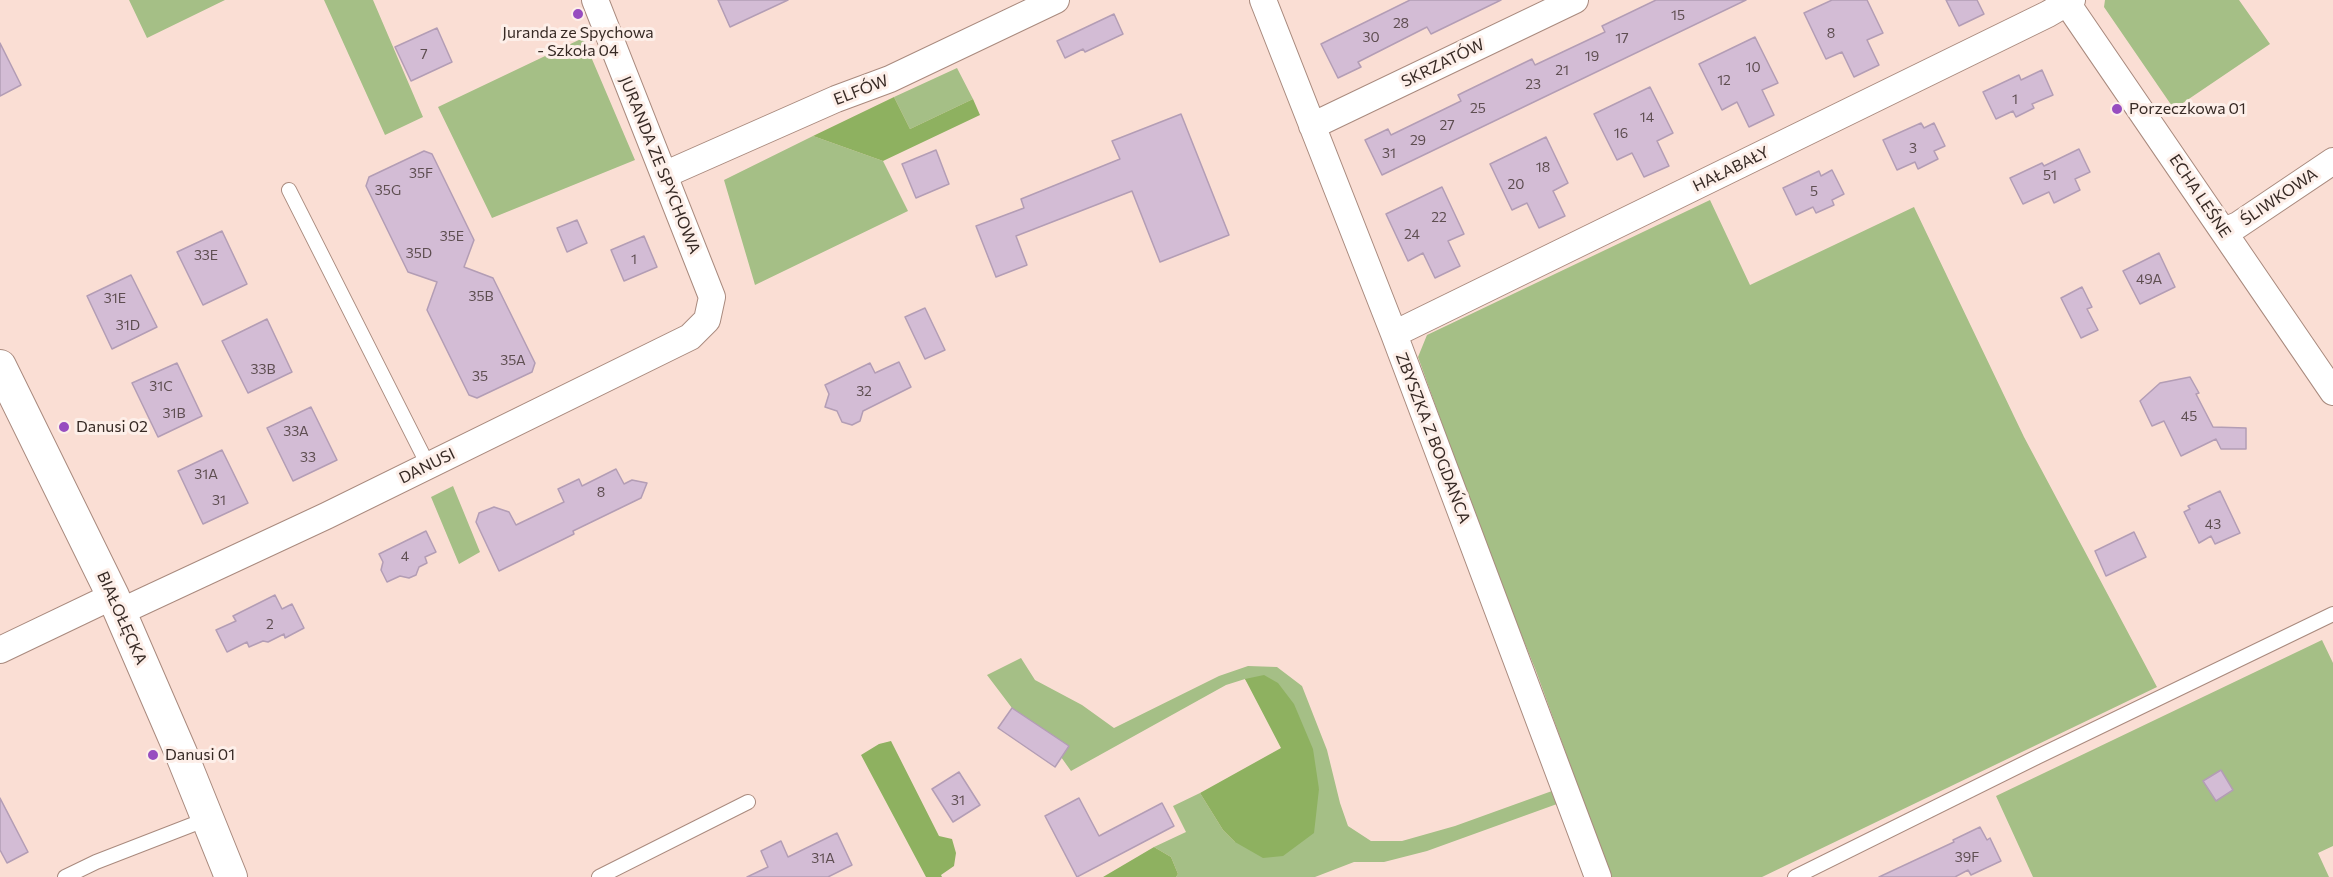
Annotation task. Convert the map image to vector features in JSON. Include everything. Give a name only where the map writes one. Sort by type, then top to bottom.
[{"type":"street","name":"JURANDA ZE SPYCHOWA","points":[[595,0],[712,297]]},
{"type":"street","name":"ELFÓW","points":[[664,175],[836,99],[890,79],[1056,0]]},
{"type":"street","name":"ZBYSZKA Z BOGDAŃCA","points":[[1263,0],[1394,333],[1598,877]]},
{"type":"street","name":"SKRZATÓW","points":[[1312,126],[1575,0]]},
{"type":"street","name":"ECHA LEŚNE","points":[[2068,1],[2333,392]]},
{"type":"street","name":"HAŁABAŁY","points":[[1394,333],[2021,28],[2068,1]]},
{"type":"street","name":"ŚLIWKOWA","points":[[2224,231],[2238,225],[2333,160]]},
{"type":"street","name":"DANUSI","points":[[0,650],[117,604],[429,465],[690,337],[707,320],[712,297]]},
{"type":"street","name":"BIAŁOŁĘCKA","points":[[0,366],[117,604],[231,877]]},
{"type":"lane","points":[[289,190],[429,465]]},
{"type":"lane","points":[[1795,877],[2333,614]]},
{"type":"lane","points":[[599,877],[748,802]]},
{"type":"lane","points":[[65,877],[96,862],[207,819]]},
{"type":"green space","points":[[129,0],[225,0],[147,38]]},
{"type":"green space","points":[[324,0],[373,0],[423,117],[385,135]]},
{"type":"green space","points":[[2105,0],[2239,0],[2270,44],[2174,109],[2104,7]]},
{"type":"green space","points":[[583,38],[635,160],[492,218],[438,107]]},
{"type":"green space","points":[[957,68],[973,99],[910,129],[894,97]]},
{"type":"green space","points":[[894,97],[910,129],[973,99],[980,115],[883,161],[813,136]]},
{"type":"green space","points":[[813,136],[883,161],[908,211],[755,285],[724,180]]},
{"type":"green space","points":[[1710,200],[1750,285],[1914,207],[2024,437],[2157,687],[1762,877],[1611,877],[1536,671],[1490,557],[1418,357],[1427,335]]},
{"type":"green space","points":[[453,486],[480,552],[459,564],[431,497]]},
{"type":"green space","points":[[2322,640],[2333,663],[2333,846],[2318,853],[2329,877],[2033,877],[1996,796]]},
{"type":"green space","points":[[1021,658],[1035,680],[1082,705],[1114,728],[1219,676],[1248,666],[1277,667],[1302,686],[1327,750],[1348,826],[1371,841],[1402,841],[1455,826],[1552,791],[1557,804],[1427,851],[1384,862],[1354,862],[1315,877],[1176,877],[1178,874],[1171,857],[1154,847],[1186,832],[1173,806],[1200,793],[1223,830],[1235,842],[1319,789],[1245,679],[1226,685],[1071,771],[1061,757],[1068,746],[1012,708],[987,675]]},
{"type":"green space","points":[[1264,675],[1278,683],[1294,704],[1313,749],[1319,789],[1314,833],[1283,856],[1263,858],[1235,842],[1223,830],[1200,793],[1281,748],[1245,679]]},
{"type":"green space","points":[[891,741],[939,836],[952,839],[956,853],[954,866],[941,875],[942,877],[926,877],[861,755],[879,744]]},
{"type":"green space","points":[[1154,847],[1171,857],[1178,874],[1176,877],[1103,877]]},
{"type":"building","points":[[718,0],[788,0],[730,27]]},
{"type":"building","points":[[1410,0],[1501,0],[1431,34],[1427,27],[1358,62],[1361,67],[1338,78],[1321,44]]},
{"type":"building","points":[[1656,0],[1746,0],[1382,175],[1365,140],[1388,129],[1391,135],[1461,101],[1458,95],[1532,59],[1535,65],[1605,32],[1602,26]]},
{"type":"building","points":[[1832,0],[1867,0],[1883,33],[1867,40],[1879,65],[1854,77],[1842,52],[1826,59],[1804,13]]},
{"type":"building","points":[[1946,0],[1977,0],[1984,14],[1959,26]]},
{"type":"building","points":[[1114,14],[1123,34],[1085,52],[1083,49],[1065,58],[1057,41]]},
{"type":"building","points":[[437,28],[452,62],[411,81],[395,47]]},
{"type":"building","points":[[1755,37],[1778,83],[1762,90],[1774,115],[1749,127],[1737,102],[1722,110],[1699,64]]},
{"type":"building","points":[[0,43],[21,85],[0,96]]},
{"type":"building","points":[[2042,70],[2053,95],[2032,104],[2034,108],[2016,117],[2013,111],[1996,119],[1983,92],[2019,75],[2021,80]]},
{"type":"building","points":[[1650,87],[1673,133],[1657,141],[1669,166],[1644,177],[1632,153],[1617,160],[1594,114]]},
{"type":"building","points":[[1181,114],[1229,235],[1160,262],[1132,191],[1016,236],[1027,265],[996,277],[976,226],[1024,208],[1021,199],[1120,159],[1112,141]]},
{"type":"building","points":[[1921,123],[1924,128],[1934,123],[1945,146],[1934,151],[1938,159],[1918,169],[1915,162],[1897,170],[1883,140]]},
{"type":"building","points":[[1546,137],[1568,183],[1553,191],[1565,216],[1539,228],[1527,203],[1512,210],[1490,164]]},
{"type":"building","points":[[2079,149],[2090,172],[2075,179],[2080,190],[2054,203],[2049,192],[2023,204],[2010,178],[2042,163],[2044,166]]},
{"type":"building","points":[[936,150],[949,184],[916,198],[902,164]]},
{"type":"building","points":[[424,151],[432,154],[474,240],[464,267],[493,278],[535,363],[532,372],[477,398],[469,395],[427,310],[437,282],[408,272],[366,186],[369,177]]},
{"type":"building","points":[[1832,170],[1844,194],[1832,200],[1834,205],[1816,213],[1813,207],[1796,215],[1783,188],[1819,171],[1821,176]]},
{"type":"building","points":[[1442,187],[1464,234],[1448,241],[1460,266],[1435,278],[1423,253],[1408,261],[1386,214]]},
{"type":"building","points":[[577,220],[587,243],[567,252],[557,228]]},
{"type":"building","points":[[222,231],[247,284],[203,305],[177,252]]},
{"type":"building","points":[[644,236],[657,267],[624,281],[611,250]]},
{"type":"building","points":[[2159,253],[2175,287],[2140,304],[2123,271]]},
{"type":"building","points":[[131,275],[157,327],[112,349],[87,296]]},
{"type":"building","points":[[2082,287],[2092,307],[2087,309],[2098,330],[2081,338],[2061,298]]},
{"type":"building","points":[[925,308],[945,350],[925,359],[905,317]]},
{"type":"building","points":[[267,319],[292,372],[248,393],[222,341]]},
{"type":"building","points":[[899,362],[911,387],[863,411],[860,421],[852,425],[842,422],[837,411],[825,407],[829,394],[825,385],[870,363],[875,373]]},
{"type":"building","points":[[177,363],[202,416],[158,437],[132,383]]},
{"type":"building","points":[[2190,377],[2213,427],[2246,428],[2246,449],[2221,449],[2216,439],[2181,456],[2164,421],[2152,426],[2140,401],[2160,383]]},
{"type":"building","points":[[311,407],[337,460],[293,481],[267,428]]},
{"type":"building","points":[[222,450],[248,503],[203,524],[178,471]]},
{"type":"building","points":[[616,469],[624,484],[632,480],[647,483],[641,498],[499,571],[476,522],[479,513],[494,507],[509,512],[516,525],[564,502],[558,489],[579,479],[582,486]]},
{"type":"building","points":[[2220,491],[2240,533],[2215,544],[2211,536],[2199,543],[2184,512],[2190,509],[2188,506]]},
{"type":"building","points":[[426,531],[436,552],[425,557],[427,563],[419,567],[416,575],[409,578],[400,576],[387,582],[381,570],[383,562],[379,554]]},
{"type":"building","points":[[2134,532],[2146,557],[2106,576],[2095,551]]},
{"type":"building","points":[[275,595],[282,609],[292,604],[304,628],[285,638],[284,634],[268,642],[263,641],[249,647],[247,642],[227,652],[216,630],[236,621],[233,616]]},
{"type":"building","points":[[1012,708],[1069,746],[1055,767],[998,728]]},
{"type":"building","points":[[2221,770],[2233,790],[2216,801],[2203,781]]},
{"type":"building","points":[[959,772],[980,805],[953,822],[932,789]]},
{"type":"building","points":[[0,798],[28,852],[7,863],[0,850]]},
{"type":"building","points":[[1079,798],[1099,836],[1162,803],[1174,826],[1077,877],[1045,816]]},
{"type":"building","points":[[1980,827],[1987,840],[1990,838],[2001,861],[1971,875],[1968,870],[1955,877],[1879,877],[1954,842],[1953,840]]},
{"type":"building","points":[[837,833],[852,865],[828,877],[747,877],[768,867],[761,851],[781,841],[788,857]]},
{"type":"place","name":"Juranda ze Spychowa - Szkoła 04","points":[[578,14]]},
{"type":"place","name":"Porzeczkowa 01","points":[[2117,109]]},
{"type":"place","name":"Danusi 02","points":[[64,427]]},
{"type":"place","name":"Danusi 01","points":[[153,755]]}]
